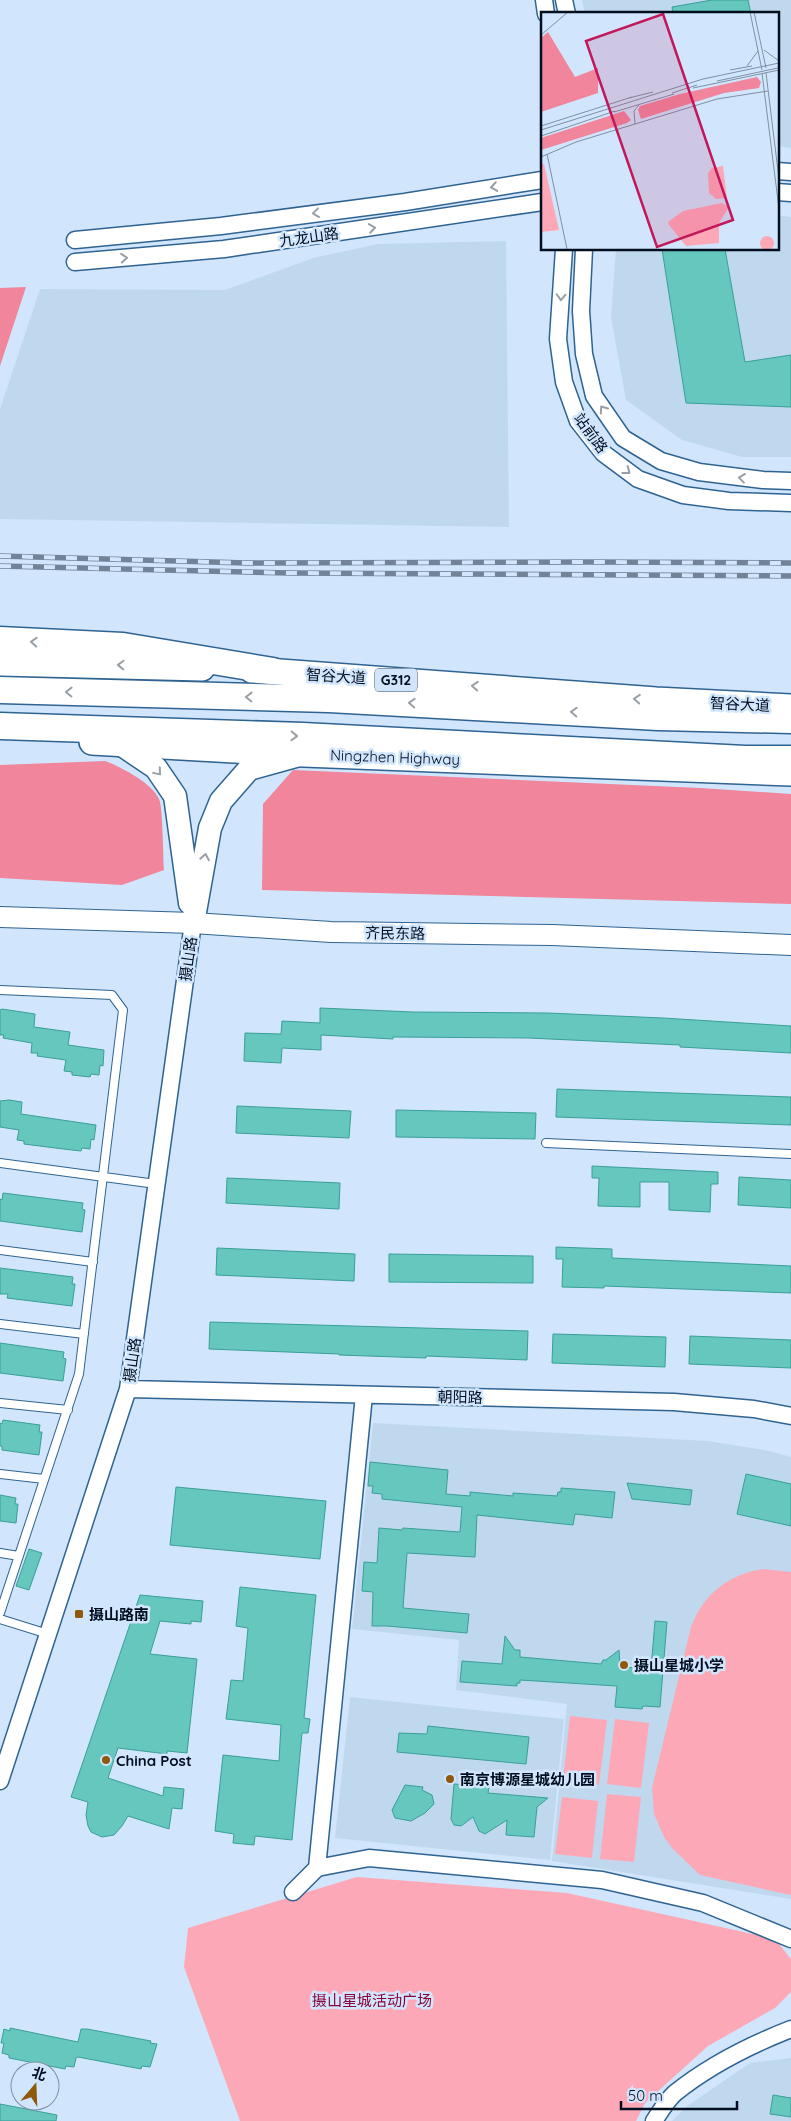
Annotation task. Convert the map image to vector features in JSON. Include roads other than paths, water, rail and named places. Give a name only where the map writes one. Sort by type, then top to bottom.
[{"type":"highway","points":[[0,640],[123,646],[273,671]]},
{"type":"highway","name":"智谷大道","points":[[0,690],[329,699],[658,717],[791,720]]},
{"type":"highway","points":[[658,717],[791,711]]},
{"type":"highway","points":[[0,726],[303,736],[746,759],[791,759]]},
{"type":"highway","points":[[0,744],[43,740]]},
{"type":"highway","points":[[746,759],[791,764]]},
{"type":"main road","name":"智谷大道","points":[[0,663],[273,671],[656,700],[791,706]]},
{"type":"main road","name":"Ningzhen Highway","points":[[0,739],[119,743],[304,754],[791,773]]},
{"type":"main road","points":[[119,743],[156,768],[175,796],[193,922]]},
{"type":"main road","points":[[193,922],[210,828],[221,801],[249,769],[304,754]]},
{"type":"street","points":[[778,171],[791,172]]},
{"type":"street","name":"九龙山路","points":[[541,180],[405,202],[221,226],[75,251],[224,249],[541,202]]},
{"type":"street","points":[[778,192],[791,193]]},
{"type":"street","name":"站前路","points":[[564,250],[558,339],[564,382],[578,421],[603,453],[638,479],[683,495],[728,501],[791,503]]},
{"type":"street","name":"站前路","points":[[584,250],[581,311],[584,354],[594,396],[624,438],[660,461],[699,472],[762,480],[791,481]]},
{"type":"street","name":"齐民东路","points":[[0,917],[193,922],[331,932],[552,935],[791,945]]},
{"type":"street","name":"摄山路","points":[[0,1781],[128,1389],[193,922]]},
{"type":"street","name":"朝阳路","points":[[128,1389],[674,1402],[754,1409],[791,1416]]},
{"type":"street","points":[[317,1868],[364,1395]]},
{"type":"street","points":[[293,1892],[317,1868],[369,1858],[602,1880],[703,1903],[791,1939]]},
{"type":"street","points":[[654,2121],[674,2094],[718,2064],[759,2042],[791,2029]]},
{"type":"lane","points":[[0,990],[112,995],[123,1010],[79,1374],[0,1613]]},
{"type":"lane","points":[[546,1143],[791,1154]]},
{"type":"lane","points":[[0,1163],[156,1184]]},
{"type":"lane","points":[[0,1250],[93,1262]]},
{"type":"lane","points":[[0,1324],[84,1334]]},
{"type":"lane","points":[[0,1403],[68,1410]]},
{"type":"lane","points":[[0,1474],[44,1479]]},
{"type":"lane","points":[[0,1553],[19,1556]]},
{"type":"lane","points":[[0,1619],[48,1634]]},
{"type":"railway","points":[[0,556],[247,563],[791,563]]},
{"type":"railway","points":[[0,566],[290,573],[791,576]]},
{"type":"place","name":"摄山路南","points":[[79,1614]]},
{"type":"place","name":"摄山星城小学","points":[[624,1665]]},
{"type":"place","name":"China Post","points":[[106,1760]]},
{"type":"place","name":"南京博源星城幼儿园","points":[[450,1779]]},
{"type":"park label","name":"摄山星城活动广场","points":[[372,2000]]}]
